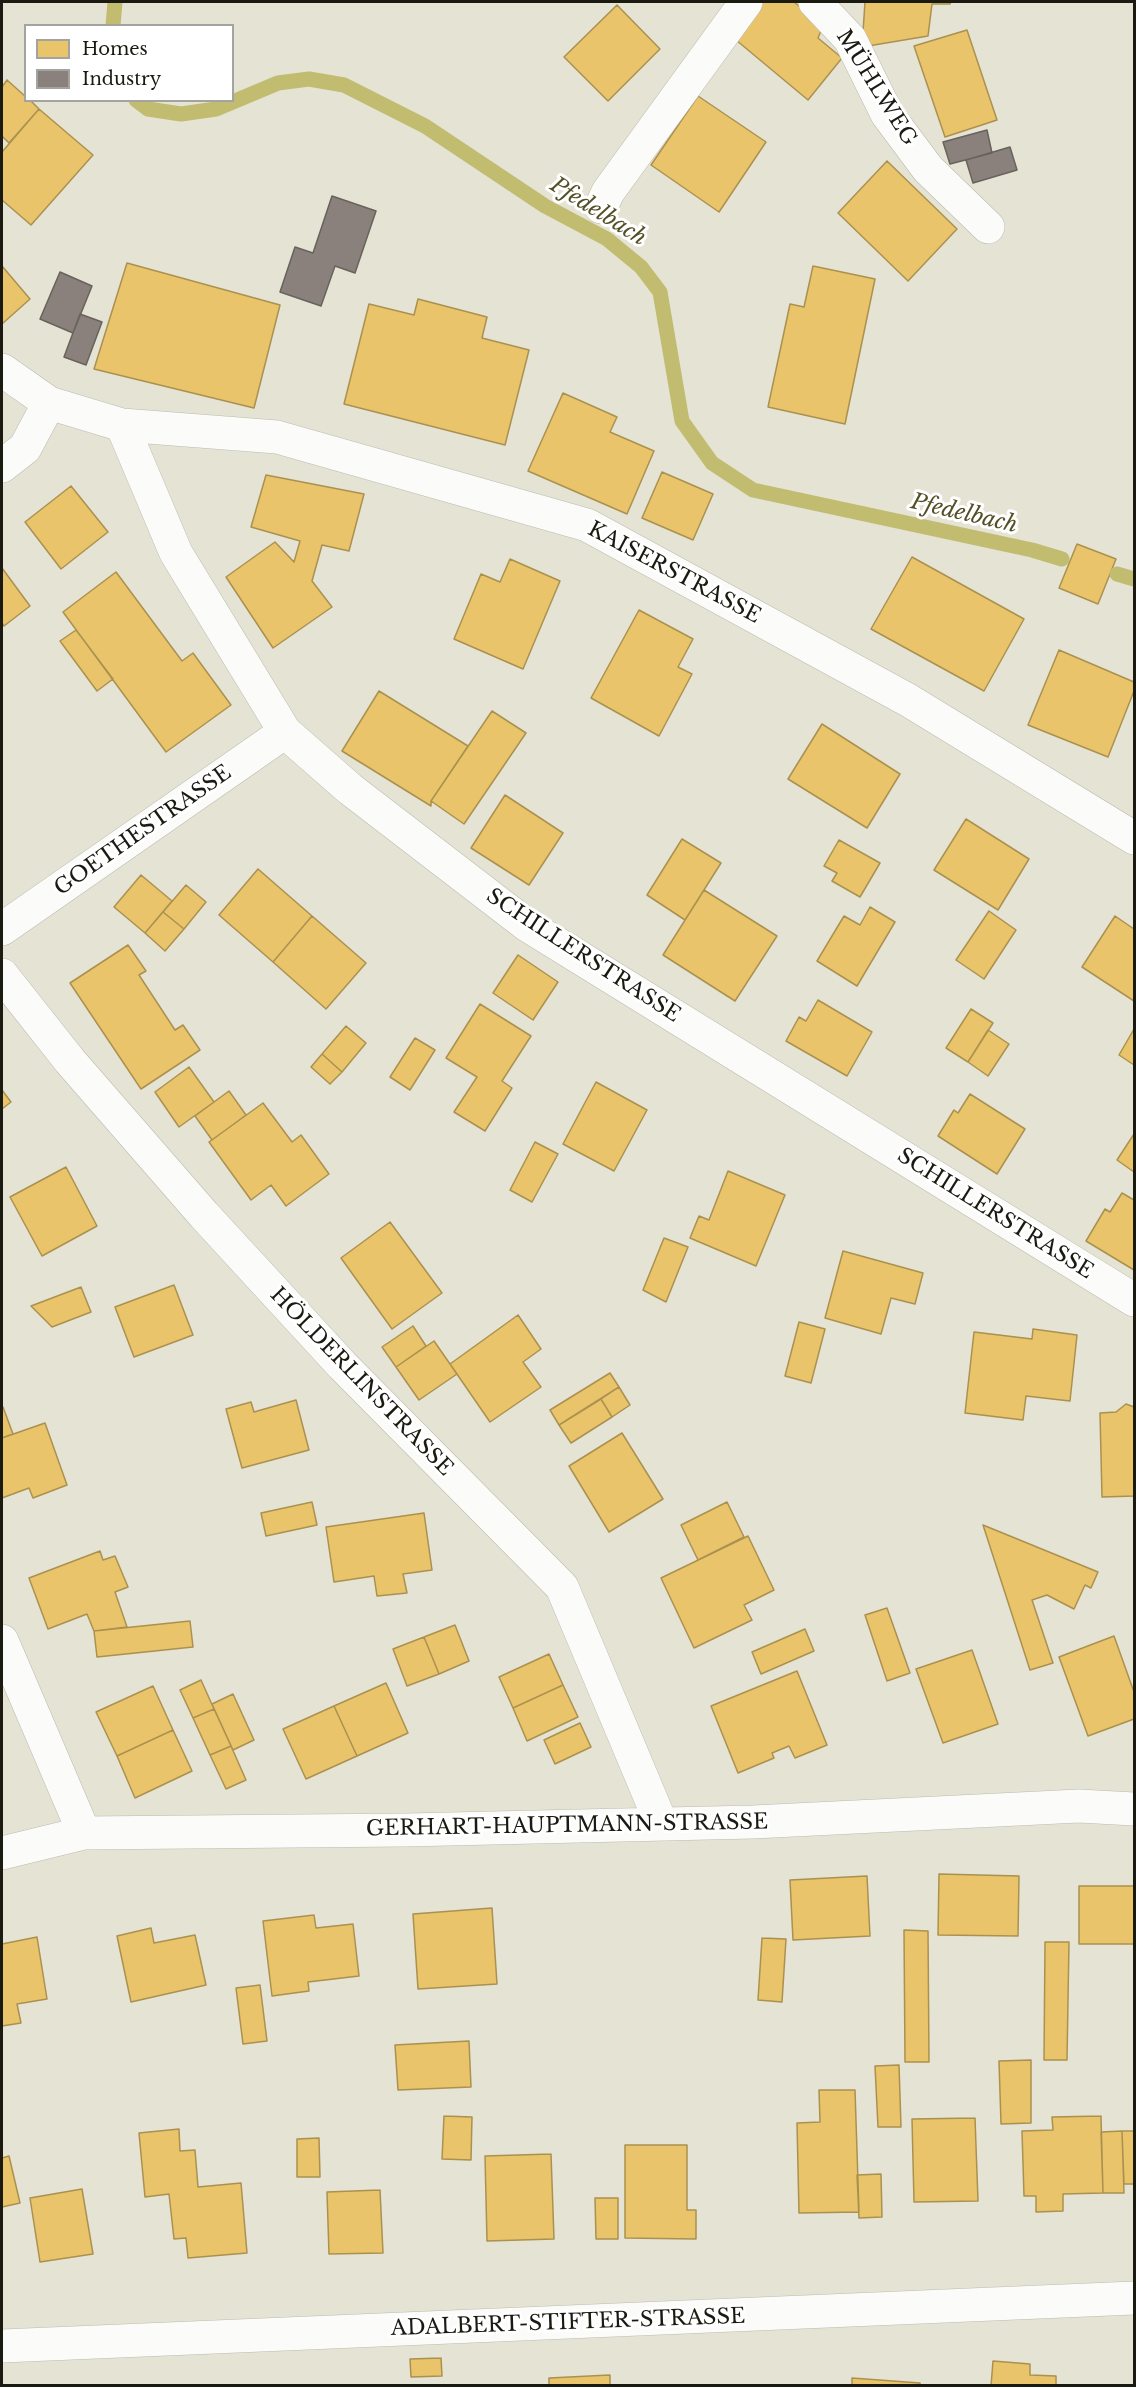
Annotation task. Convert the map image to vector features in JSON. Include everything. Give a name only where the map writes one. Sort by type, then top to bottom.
[{"type":"street","points":[[601,207],[608,192],[746,2]]},
{"type":"street","name":"MÜHLWEG","points":[[815,2],[850,39],[887,114],[928,169],[988,227]]},
{"type":"street","name":"KAISERSTRASSE","points":[[2,370],[49,403],[122,425],[277,437],[587,525],[908,700],[1134,838]]},
{"type":"street","points":[[2,466],[25,448],[49,403]]},
{"type":"street","name":"SCHILLERSTRASSE","points":[[122,425],[176,552],[285,732],[350,789],[527,925],[1134,1300]]},
{"type":"street","name":"GOETHESTRASSE","points":[[2,929],[285,732]]},
{"type":"street","name":"HÖLDERLINSTRASSE","points":[[2,975],[70,1061],[212,1224],[342,1365],[562,1587],[661,1823]]},
{"type":"street","points":[[2,1641],[84,1833]]},
{"type":"street","name":"GERHART-HAUPTMANN-STRASSE","points":[[2,1853],[84,1833],[406,1830],[764,1821],[1079,1806],[1134,1809]]},
{"type":"street","name":"ADALBERT-STIFTER-STRASSE","points":[[2,2346],[1134,2298]]},
{"type":"building: Homes","points":[[758,2],[794,2],[823,26],[818,38],[842,58],[808,100],[730,35]]},
{"type":"building: Homes","points":[[865,2],[951,2],[950,4],[932,4],[928,36],[862,47]]},
{"type":"building: Homes","points":[[617,5],[660,49],[608,101],[564,57]]},
{"type":"building: Homes","points":[[967,30],[997,120],[945,137],[914,46]]},
{"type":"building: Homes","points":[[7,80],[24,95],[24,102],[32,102],[39,109],[9,143],[2,136],[2,87]]},
{"type":"building: Homes","points":[[698,96],[766,142],[719,212],[651,165]]},
{"type":"building: Homes","points":[[39,109],[93,155],[31,225],[2,200],[2,152]]},
{"type":"building: Homes","points":[[887,161],[957,229],[908,281],[838,213]]},
{"type":"building: Homes","points":[[127,263],[280,305],[254,408],[94,369]]},
{"type":"building: Homes","points":[[2,266],[30,299],[2,324]]},
{"type":"building: Homes","points":[[813,266],[875,279],[845,424],[768,407],[790,304],[804,307]]},
{"type":"building: Homes","points":[[418,299],[487,317],[482,338],[529,350],[505,445],[344,404],[369,304],[414,315]]},
{"type":"building: Homes","points":[[563,393],[617,417],[610,432],[654,451],[627,514],[528,471]]},
{"type":"building: Homes","points":[[662,472],[713,494],[693,540],[642,518]]},
{"type":"building: Homes","points":[[266,475],[364,494],[349,551],[322,545],[312,581],[332,607],[273,648],[226,577],[275,542],[294,562],[300,541],[251,527]]},
{"type":"building: Homes","points":[[71,486],[108,532],[61,569],[25,522]]},
{"type":"building: Homes","points":[[1077,544],[1116,559],[1098,604],[1059,588]]},
{"type":"building: Homes","points":[[912,557],[1024,619],[984,691],[871,629]]},
{"type":"building: Homes","points":[[510,559],[560,581],[523,669],[454,639],[481,574],[500,582]]},
{"type":"building: Homes","points":[[2,568],[30,606],[4,626],[2,623]]},
{"type":"building: Homes","points":[[116,572],[182,661],[193,653],[231,705],[166,752],[63,612]]},
{"type":"building: Homes","points":[[639,610],[693,639],[678,667],[692,674],[659,736],[591,698]]},
{"type":"building: Homes","points":[[76,630],[113,679],[97,691],[60,641]]},
{"type":"building: Homes","points":[[1059,650],[1134,682],[1134,691],[1108,757],[1028,725]]},
{"type":"building: Homes","points":[[379,691],[468,746],[431,801],[431,806],[342,751]]},
{"type":"building: Homes","points":[[492,711],[526,733],[464,824],[431,801]]},
{"type":"building: Homes","points":[[822,724],[900,774],[867,828],[788,779]]},
{"type":"building: Homes","points":[[505,795],[563,833],[529,885],[471,848]]},
{"type":"building: Homes","points":[[966,819],[1029,859],[998,910],[934,870]]},
{"type":"building: Homes","points":[[682,839],[721,863],[685,920],[647,895]]},
{"type":"building: Homes","points":[[839,840],[880,863],[860,897],[832,881],[837,873],[824,866]]},
{"type":"building: Homes","points":[[258,869],[312,916],[273,962],[219,915]]},
{"type":"building: Homes","points":[[141,875],[172,901],[145,933],[114,907]]},
{"type":"building: Homes","points":[[186,885],[206,902],[184,929],[163,912]]},
{"type":"building: Homes","points":[[704,890],[777,936],[735,1001],[663,955]]},
{"type":"building: Homes","points":[[870,907],[895,922],[857,986],[817,961],[844,916],[860,925]]},
{"type":"building: Homes","points":[[989,911],[1016,930],[984,979],[956,960]]},
{"type":"building: Homes","points":[[163,912],[184,929],[165,951],[145,933]]},
{"type":"building: Homes","points":[[312,916],[366,963],[326,1009],[273,962]]},
{"type":"building: Homes","points":[[1115,916],[1134,929],[1134,1001],[1082,967]]},
{"type":"building: Homes","points":[[128,945],[146,971],[139,975],[175,1030],[183,1025],[200,1050],[141,1089],[70,983]]},
{"type":"building: Homes","points":[[518,955],[558,982],[533,1020],[493,993]]},
{"type":"building: Homes","points":[[818,1000],[872,1032],[847,1076],[786,1041],[799,1017],[806,1021]]},
{"type":"building: Homes","points":[[480,1004],[531,1036],[502,1081],[512,1088],[485,1131],[454,1112],[477,1077],[446,1058]]},
{"type":"building: Homes","points":[[971,1009],[993,1023],[968,1062],[946,1048]]},
{"type":"building: Homes","points":[[346,1026],[366,1043],[342,1072],[322,1054]]},
{"type":"building: Homes","points":[[1134,1029],[1134,1065],[1119,1055]]},
{"type":"building: Homes","points":[[988,1030],[1009,1044],[988,1076],[968,1062]]},
{"type":"building: Homes","points":[[415,1038],[435,1050],[410,1090],[390,1077]]},
{"type":"building: Homes","points":[[322,1054],[342,1072],[330,1084],[311,1067]]},
{"type":"building: Homes","points":[[189,1067],[214,1102],[179,1127],[155,1092]]},
{"type":"building: Homes","points":[[596,1082],[647,1110],[614,1171],[563,1144]]},
{"type":"building: Homes","points":[[2,1090],[11,1102],[2,1109]]},
{"type":"building: Homes","points":[[229,1091],[246,1115],[212,1140],[195,1116]]},
{"type":"building: Homes","points":[[970,1094],[1025,1129],[997,1174],[938,1136],[954,1110],[958,1113]]},
{"type":"building: Homes","points":[[263,1103],[292,1142],[301,1135],[329,1174],[286,1206],[271,1185],[251,1200],[209,1142]]},
{"type":"building: Homes","points":[[1134,1134],[1134,1172],[1117,1160]]},
{"type":"building: Homes","points":[[535,1142],[558,1154],[532,1202],[510,1190]]},
{"type":"building: Homes","points":[[66,1167],[97,1226],[42,1256],[10,1197]]},
{"type":"building: Homes","points":[[728,1171],[785,1195],[756,1266],[690,1238],[699,1216],[709,1220]]},
{"type":"building: Homes","points":[[1122,1193],[1134,1200],[1134,1270],[1086,1241],[1105,1209],[1110,1212]]},
{"type":"building: Homes","points":[[390,1222],[442,1293],[392,1329],[341,1258]]},
{"type":"building: Homes","points":[[664,1238],[688,1247],[666,1302],[643,1290]]},
{"type":"building: Homes","points":[[843,1251],[923,1273],[915,1304],[891,1298],[881,1334],[825,1318]]},
{"type":"building: Homes","points":[[174,1285],[193,1335],[134,1357],[115,1307]]},
{"type":"building: Homes","points":[[81,1287],[91,1312],[52,1327],[31,1306]]},
{"type":"building: Homes","points":[[518,1315],[541,1349],[523,1362],[541,1387],[490,1422],[450,1364]]},
{"type":"building: Homes","points":[[799,1322],[825,1329],[811,1383],[785,1376]]},
{"type":"building: Homes","points":[[413,1326],[426,1346],[396,1367],[382,1347]]},
{"type":"building: Homes","points":[[1033,1329],[1077,1335],[1070,1401],[1026,1396],[1023,1420],[965,1413],[974,1332],[1032,1339]]},
{"type":"building: Homes","points":[[434,1341],[457,1374],[419,1400],[396,1367]]},
{"type":"building: Homes","points":[[610,1373],[619,1387],[559,1425],[550,1410]]},
{"type":"building: Homes","points":[[619,1387],[630,1405],[612,1417],[601,1399]]},
{"type":"building: Homes","points":[[601,1399],[612,1417],[571,1443],[559,1425]]},
{"type":"building: Homes","points":[[296,1400],[309,1450],[242,1468],[226,1409],[251,1402],[254,1412]]},
{"type":"building: Homes","points":[[1126,1404],[1134,1407],[1134,1496],[1102,1497],[1100,1413],[1116,1412]]},
{"type":"building: Homes","points":[[2,1408],[13,1434],[2,1438]]},
{"type":"building: Homes","points":[[45,1423],[67,1485],[33,1498],[29,1488],[2,1498],[2,1438]]},
{"type":"building: Homes","points":[[622,1433],[663,1499],[609,1532],[569,1466]]},
{"type":"building: Homes","points":[[312,1502],[317,1525],[266,1536],[261,1513]]},
{"type":"building: Homes","points":[[727,1502],[744,1537],[698,1560],[681,1525]]},
{"type":"building: Homes","points":[[424,1513],[432,1570],[403,1574],[407,1593],[377,1596],[374,1576],[334,1582],[326,1527]]},
{"type":"building: Homes","points":[[983,1525],[1098,1572],[1091,1588],[1085,1585],[1074,1609],[1047,1595],[1032,1600],[1053,1663],[1030,1670]]},
{"type":"building: Homes","points":[[748,1536],[774,1590],[744,1605],[752,1620],[694,1648],[661,1578]]},
{"type":"building: Homes","points":[[100,1551],[103,1560],[115,1556],[128,1587],[115,1592],[127,1627],[94,1631],[87,1614],[48,1629],[29,1578]]},
{"type":"building: Homes","points":[[887,1608],[910,1673],[887,1681],[865,1615]]},
{"type":"building: Homes","points":[[190,1621],[193,1647],[97,1657],[94,1631]]},
{"type":"building: Homes","points":[[455,1625],[469,1661],[439,1674],[424,1637]]},
{"type":"building: Homes","points":[[805,1629],[814,1651],[761,1674],[752,1652]]},
{"type":"building: Homes","points":[[1114,1636],[1134,1692],[1134,1719],[1088,1736],[1059,1657]]},
{"type":"building: Homes","points":[[424,1637],[439,1674],[407,1686],[393,1649]]},
{"type":"building: Homes","points":[[972,1650],[998,1724],[943,1743],[916,1669]]},
{"type":"building: Homes","points":[[549,1654],[563,1685],[513,1708],[499,1677]]},
{"type":"building: Homes","points":[[797,1671],[827,1745],[795,1758],[789,1746],[772,1753],[774,1758],[738,1773],[711,1706]]},
{"type":"building: Homes","points":[[201,1680],[214,1709],[193,1718],[180,1690]]},
{"type":"building: Homes","points":[[386,1683],[408,1733],[357,1756],[334,1706]]},
{"type":"building: Homes","points":[[563,1685],[578,1717],[527,1741],[513,1708]]},
{"type":"building: Homes","points":[[153,1686],[173,1730],[117,1756],[96,1712]]},
{"type":"building: Homes","points":[[233,1694],[254,1740],[233,1750],[212,1704]]},
{"type":"building: Homes","points":[[334,1706],[357,1756],[306,1779],[283,1729]]},
{"type":"building: Homes","points":[[214,1709],[231,1746],[210,1755],[193,1718]]},
{"type":"building: Homes","points":[[580,1723],[591,1747],[555,1764],[544,1740]]},
{"type":"building: Homes","points":[[173,1730],[192,1771],[135,1798],[117,1756]]},
{"type":"building: Homes","points":[[231,1746],[246,1780],[226,1789],[210,1755]]},
{"type":"building: Homes","points":[[939,1874],[1019,1876],[1018,1936],[938,1935]]},
{"type":"building: Homes","points":[[867,1876],[870,1936],[793,1940],[790,1880]]},
{"type":"building: Homes","points":[[1079,1886],[1134,1886],[1134,1944],[1079,1944]]},
{"type":"building: Homes","points":[[492,1908],[497,1984],[418,1989],[413,1914]]},
{"type":"building: Homes","points":[[314,1915],[316,1928],[353,1924],[359,1976],[308,1982],[309,1991],[272,1996],[263,1921]]},
{"type":"building: Homes","points":[[151,1928],[154,1943],[195,1935],[206,1985],[131,2002],[117,1936]]},
{"type":"building: Homes","points":[[904,1930],[928,1931],[929,2062],[905,2062]]},
{"type":"building: Homes","points":[[37,1937],[47,1999],[17,2004],[21,2023],[2,2026],[2,1944]]},
{"type":"building: Homes","points":[[762,1938],[786,1939],[782,2002],[758,2000]]},
{"type":"building: Homes","points":[[1045,1942],[1069,1942],[1067,2060],[1044,2060]]},
{"type":"building: Homes","points":[[260,1985],[267,2041],[243,2044],[236,1988]]},
{"type":"building: Homes","points":[[469,2041],[471,2087],[398,2090],[395,2045]]},
{"type":"building: Homes","points":[[1031,2060],[1031,2123],[1001,2124],[999,2061]]},
{"type":"building: Homes","points":[[899,2065],[901,2127],[878,2127],[875,2066]]},
{"type":"building: Homes","points":[[819,2090],[855,2090],[859,2212],[799,2213],[797,2123],[820,2122]]},
{"type":"building: Homes","points":[[444,2116],[472,2117],[471,2160],[442,2159]]},
{"type":"building: Homes","points":[[1101,2116],[1103,2193],[1063,2194],[1063,2211],[1036,2212],[1036,2196],[1024,2196],[1022,2131],[1053,2130],[1052,2117]]},
{"type":"building: Homes","points":[[975,2118],[978,2201],[914,2202],[912,2119]]},
{"type":"building: Homes","points":[[179,2129],[180,2151],[195,2150],[198,2187],[241,2183],[247,2253],[188,2258],[186,2238],[174,2239],[169,2194],[145,2197],[139,2133]]},
{"type":"building: Homes","points":[[1122,2131],[1124,2193],[1103,2193],[1101,2132]]},
{"type":"building: Homes","points":[[1122,2131],[1134,2131],[1134,2184],[1124,2184]]},
{"type":"building: Homes","points":[[319,2138],[320,2177],[297,2177],[297,2139]]},
{"type":"building: Homes","points":[[625,2145],[687,2145],[687,2210],[696,2210],[696,2239],[625,2238]]},
{"type":"building: Homes","points":[[551,2154],[554,2239],[487,2241],[485,2156]]},
{"type":"building: Homes","points":[[9,2156],[20,2203],[2,2207],[2,2158]]},
{"type":"building: Homes","points":[[881,2174],[882,2217],[859,2218],[857,2175]]},
{"type":"building: Homes","points":[[82,2189],[93,2254],[40,2262],[30,2198]]},
{"type":"building: Homes","points":[[380,2190],[383,2253],[329,2254],[327,2192]]},
{"type":"building: Homes","points":[[595,2198],[618,2198],[618,2239],[596,2239]]},
{"type":"building: Homes","points":[[441,2358],[442,2376],[411,2377],[410,2359]]},
{"type":"building: Homes","points":[[993,2361],[1030,2364],[1030,2375],[1056,2376],[1056,2386],[991,2386]]},
{"type":"building: Homes","points":[[610,2375],[610,2386],[549,2386],[549,2378]]},
{"type":"building: Homes","points":[[852,2378],[920,2383],[920,2386],[852,2386]]},
{"type":"building: Industry","points":[[987,130],[992,153],[950,164],[943,142]]},
{"type":"building: Industry","points":[[1010,147],[1017,170],[973,183],[966,160]]},
{"type":"building: Industry","points":[[332,196],[376,211],[355,273],[335,266],[321,306],[280,292],[295,247],[313,253]]},
{"type":"building: Industry","points":[[60,272],[92,286],[73,333],[40,319]]},
{"type":"building: Industry","points":[[80,314],[102,322],[86,365],[64,357]]},
{"type":"waterway","name":"Pfedelbach","points":[[113,24],[115,2]]},
{"type":"waterway","name":"Pfedelbach","points":[[234,101],[278,83],[309,79],[344,85],[425,126],[545,206],[607,239],[641,267],[660,292],[682,421],[712,463],[753,490],[1032,550],[1062,559]]},
{"type":"waterway","name":"Pfedelbach","points":[[139,102],[148,109],[181,114],[216,109],[233,102]]},
{"type":"waterway","name":"Pfedelbach","points":[[1117,574],[1134,579]]}]
